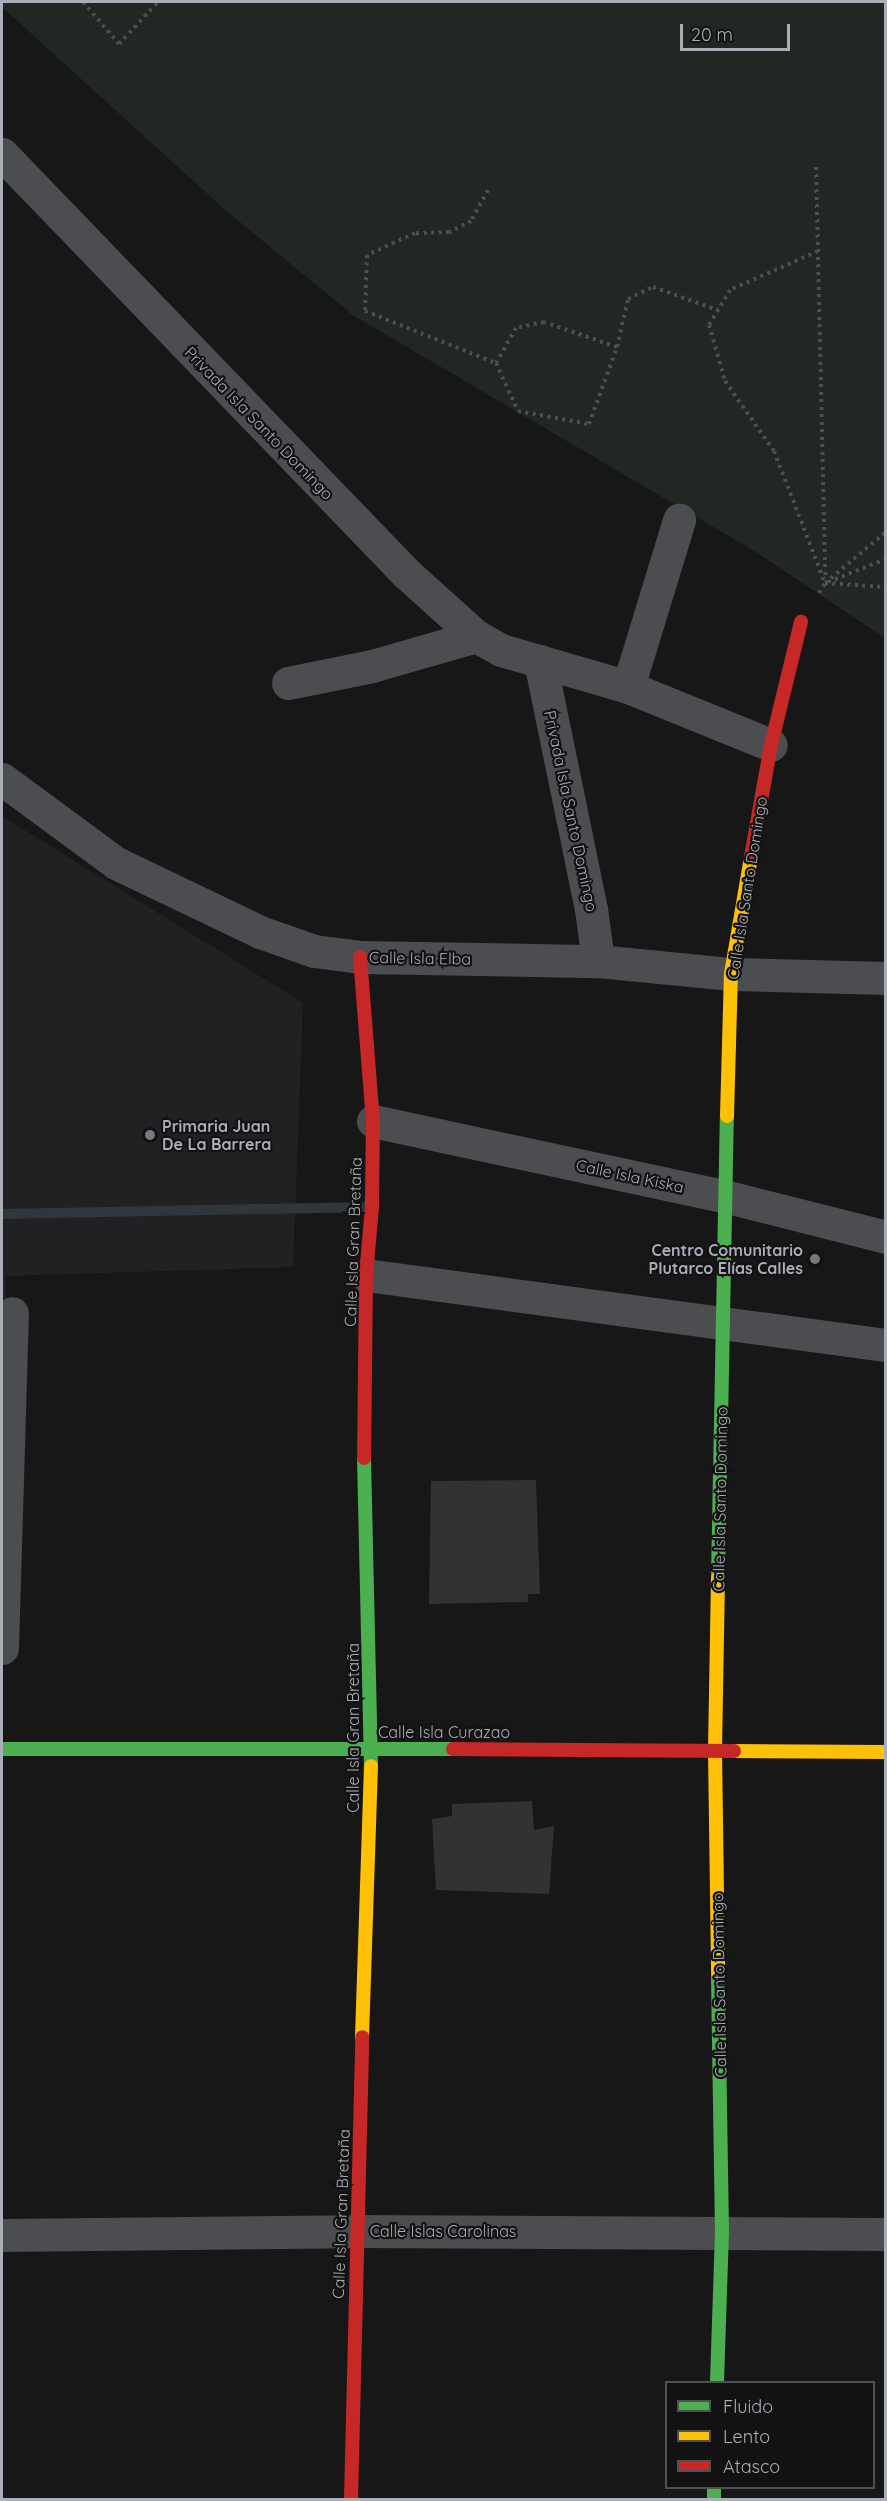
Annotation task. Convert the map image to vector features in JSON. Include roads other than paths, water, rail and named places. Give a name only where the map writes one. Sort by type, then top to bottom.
[{"type":"street","name":"Privada Isla Santo Domingo","points":[[2,154],[406,573],[476,636],[501,650],[628,687],[771,745]]},
{"type":"street","points":[[628,687],[679,520]]},
{"type":"street","name":"Calle Isla Santo Domingo","points":[[717,2381],[722,2232],[715,1751],[724,1196],[732,974],[771,745],[801,622]]},
{"type":"street","points":[[288,683],[372,666],[476,636]]},
{"type":"street","name":"Privada Isla Santo Domingo","points":[[540,661],[591,909],[598,961]]},
{"type":"street","name":"Calle Isla Elba","points":[[2,779],[116,864],[260,932],[314,951],[360,957],[598,961],[732,974],[885,978]]},
{"type":"street","name":"Calle Isla Gran Bretaña","points":[[351,2499],[356,2231],[372,1748],[364,1476],[366,1275],[372,1207],[373,1121],[360,957]]},
{"type":"street","name":"Calle Isla Kiska","points":[[373,1121],[724,1196],[885,1237]]},
{"type":"street","points":[[366,1275],[723,1321],[885,1345]]},
{"type":"street","points":[[2,1648],[12,1313]]},
{"type":"street","name":"Calle Isla Curazao","points":[[2,1749],[372,1748],[885,1752]]},
{"type":"street","name":"Calle Islas Carolinas","points":[[2,2235],[356,2231],[885,2234]]},
{"type":"waterway","points":[[2,1214],[370,1207]]},
{"type":"place","name":"Primaria Juan De La Barrera","points":[[150,1135]]},
{"type":"place","name":"Centro Comunitario Plutarco Elías Calles","points":[[815,1259]]}]
